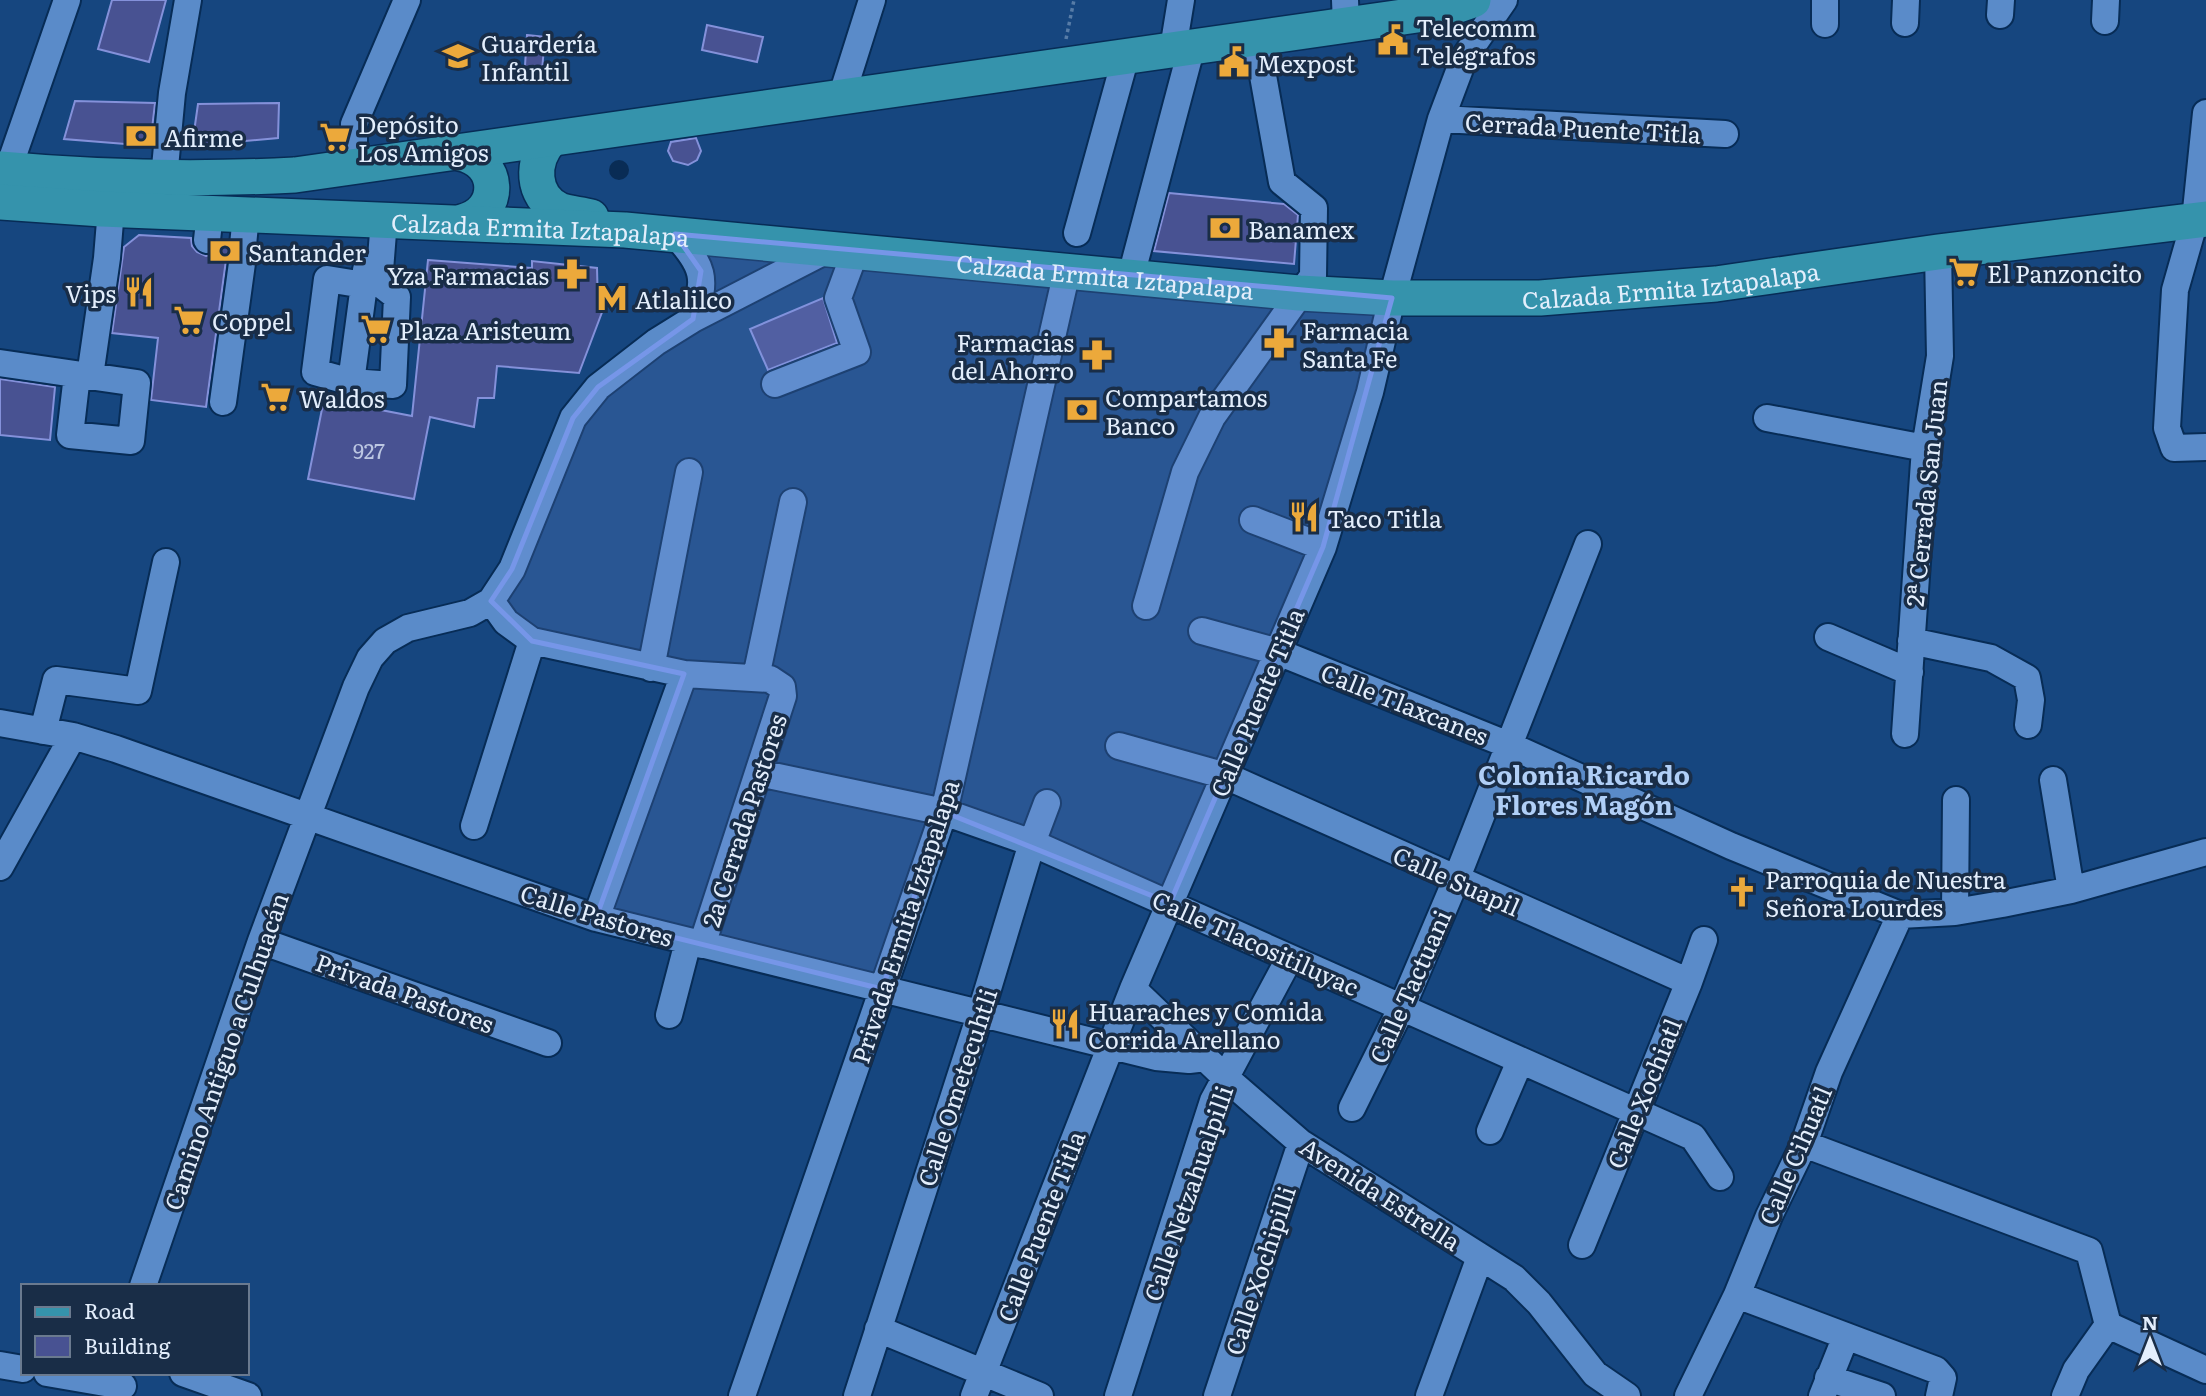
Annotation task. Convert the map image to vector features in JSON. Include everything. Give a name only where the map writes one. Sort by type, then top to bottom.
[{"type":"main road","points":[[3,180],[212,179],[295,175],[1253,38],[1345,13],[1438,12],[1472,0]]},
{"type":"main road","points":[[550,140],[539,155],[536,173],[537,182],[546,199],[562,211],[625,230]]},
{"type":"main road","points":[[460,153],[482,164],[492,186],[484,210],[471,220],[462,222]]},
{"type":"main road","name":"Calzada Ermita Iztapalapa","points":[[3,180],[111,209],[209,226],[244,241],[378,220],[625,230],[1299,293],[1392,298],[1540,298],[1703,285],[2200,220]]},
{"type":"street","points":[[3,180],[67,0]]},
{"type":"street","points":[[164,178],[172,93],[188,0]]},
{"type":"street","points":[[354,167],[354,124],[407,0]]},
{"type":"street","points":[[841,98],[872,0]]},
{"type":"street","points":[[1131,276],[1182,48],[1181,0]]},
{"type":"street","name":"Calle Puente Titla","points":[[979,1384],[1133,989],[1323,547],[1370,392],[1392,298],[1441,119],[1464,58],[1504,0]]},
{"type":"street","points":[[1146,606],[1185,472],[1212,418],[1313,276],[1314,208],[1282,182],[1262,70],[1253,38]]},
{"type":"street","points":[[1077,233],[1126,56]]},
{"type":"street","points":[[2206,113],[2200,220],[2175,290],[2168,428],[2174,448],[2206,447]]},
{"type":"street","name":"Cerrada Puente Titla","points":[[1441,119],[1725,134]]},
{"type":"street","points":[[0,363],[84,375],[107,258],[111,209]]},
{"type":"street","points":[[351,382],[364,285],[378,220]]},
{"type":"street","points":[[364,285],[327,279],[316,372],[351,382],[393,385],[397,298],[379,283],[378,220]]},
{"type":"street","points":[[675,234],[696,259],[701,271],[701,297],[693,319]]},
{"type":"street","points":[[222,402],[221,355],[244,241]]},
{"type":"street","points":[[775,384],[857,352],[838,298],[842,251],[693,319],[656,342],[598,387],[573,418],[512,569],[491,601],[506,622],[532,641],[684,674],[756,677],[793,502]]},
{"type":"street","name":"2ª Cerrada San Juan","points":[[1905,734],[1926,448],[1940,356],[1938,253]]},
{"type":"street","name":"Privada Ermita Iztapalapa","points":[[742,1396],[944,812],[1067,271]]},
{"type":"street","points":[[1767,418],[1926,448]]},
{"type":"street","points":[[651,667],[689,472]]},
{"type":"street","points":[[1253,520],[1323,547]]},
{"type":"street","name":"Calle Tactuani","points":[[1352,1108],[1402,1007],[1456,880],[1511,746],[1588,544]]},
{"type":"street","points":[[43,731],[56,680],[138,691],[166,562]]},
{"type":"street","name":"Camino Antiguo a Culhuacán","points":[[144,1284],[261,941],[356,687],[370,658],[386,641],[408,628],[470,613],[491,601]]},
{"type":"street","points":[[1202,631],[1278,652]]},
{"type":"street","points":[[1828,637],[1910,672]]},
{"type":"street","points":[[474,826],[532,641]]},
{"type":"street","points":[[1911,641],[1991,658],[2027,678],[2031,700],[2028,725]]},
{"type":"street","name":"Calle Tlaxcanes","points":[[1278,652],[1511,746],[1731,846],[1900,915],[1955,912],[2071,890],[2206,852]]},
{"type":"street","points":[[596,918],[684,674]]},
{"type":"street","name":"2a Cerrada Pastores","points":[[669,1015],[759,773],[783,696],[782,687],[770,679],[756,677]]},
{"type":"street","name":"Calle Pastores","points":[[0,723],[73,736],[116,749],[596,918],[1156,1058],[1206,1058]]},
{"type":"street","points":[[0,867],[73,736]]},
{"type":"street","name":"Calle Suapil","points":[[1119,747],[1226,776],[1689,982]]},
{"type":"street","name":"Calle Tlacositiluyac","points":[[759,773],[944,812],[1032,843],[1692,1137],[1720,1177]]},
{"type":"street","points":[[2053,780],[2071,890]]},
{"type":"street","points":[[1955,912],[1956,800]]},
{"type":"street","name":"Calle Ometecuhtli","points":[[857,1396],[1047,803]]},
{"type":"street","name":"Calle Cihuatl","points":[[1688,1396],[1737,1295],[1769,1216],[1804,1144],[1829,1072],[1900,915]]},
{"type":"street","name":"Calle Xochiatl","points":[[1582,1245],[1704,940]]},
{"type":"street","name":"Privada Pastores","points":[[261,941],[548,1043]]},
{"type":"street","name":"Calle Netzahualpilli","points":[[1118,1396],[1213,1101],[1289,959]]},
{"type":"street","name":"Avenida Estrella","points":[[1133,989],[1226,1078],[1301,1143],[1514,1278],[1539,1303],[1590,1385],[1627,1396]]},
{"type":"street","points":[[1490,1131],[1520,1061]]},
{"type":"street","name":"Calle Xochipilli","points":[[1217,1396],[1301,1143]]},
{"type":"street","points":[[1804,1144],[2089,1251],[2108,1325],[2076,1370],[2065,1396]]},
{"type":"street","points":[[1429,1396],[1480,1257]]},
{"type":"street","points":[[1737,1295],[1936,1370],[1943,1378],[1939,1396]]},
{"type":"street","points":[[2108,1325],[2206,1370]]},
{"type":"street","points":[[878,1329],[979,1384],[1040,1396]]},
{"type":"street","points":[[1846,1336],[1825,1387],[1882,1396]]},
{"type":"street","points":[[0,1365],[21,1369]]},
{"type":"street","points":[[60,1375],[122,1385]]},
{"type":"street","points":[[189,1375],[248,1396]]},
{"type":"path","points":[[1062,65],[1074,0]]},
{"type":"highlighted area","points":[[675,234],[1392,298],[1323,547],[1170,903],[944,812],[882,989],[596,918],[684,674],[532,641],[491,601],[512,569],[573,418],[598,387],[693,319],[701,271]]},
{"type":"water","points":[[619,160],[626,163],[629,170],[626,177],[619,180],[612,177],[609,170],[612,163]]},
{"type":"building","points":[[112,0],[166,0],[149,62],[98,49]]},
{"type":"building","points":[[707,25],[763,37],[757,62],[702,50]]},
{"type":"building","points":[[527,35],[545,37],[541,81],[524,81]]},
{"type":"building","points":[[75,101],[155,103],[150,146],[64,139]]},
{"type":"building","points":[[279,103],[278,138],[192,146],[198,104]]},
{"type":"building","points":[[696,138],[701,151],[697,160],[688,165],[673,161],[668,151],[671,142]]},
{"type":"building","name":"Banamex","points":[[1169,193],[1284,204],[1298,215],[1294,264],[1154,251]]},
{"type":"building","name":"Coppel","points":[[139,235],[191,238],[192,246],[197,252],[206,256],[213,255],[223,242],[227,243],[230,253],[226,260],[206,407],[151,400],[158,338],[112,333],[124,247]]},
{"type":"building","points":[[428,260],[532,268],[532,261],[597,268],[598,307],[604,307],[579,373],[497,366],[494,398],[478,398],[474,427],[430,417],[414,499],[308,479],[324,399],[412,416]]},
{"type":"building","points":[[823,298],[837,343],[768,370],[750,329]]},
{"type":"building","points":[[0,379],[55,387],[50,440],[0,435]]},
{"type":"place","name":"Telecomm Telégrafos","points":[[1393,40]]},
{"type":"place","name":"Guardería Infantil","points":[[458,56]]},
{"type":"place","name":"Mexpost","points":[[1234,62]]},
{"type":"place","name":"Afirme","points":[[141,136]]},
{"type":"place","name":"Depósito Los Amigos","points":[[335,137]]},
{"type":"place","name":"Banamex","points":[[1225,228]]},
{"type":"place","name":"Santander","points":[[225,251]]},
{"type":"place","name":"El Panzoncito","points":[[1964,272]]},
{"type":"place","name":"Yza Farmacias","points":[[572,274]]},
{"type":"place","name":"Vips","points":[[139,292]]},
{"type":"place","name":"Atlalilco","points":[[612,298]]},
{"type":"place","name":"Coppel","points":[[189,320]]},
{"type":"place","name":"Plaza Aristeum","points":[[376,329]]},
{"type":"place","name":"Farmacia Santa Fe","points":[[1279,343]]},
{"type":"place","name":"Farmacias del Ahorro","points":[[1097,355]]},
{"type":"place","name":"Waldos","points":[[276,397]]},
{"type":"place","name":"Compartamos Banco","points":[[1082,410]]},
{"type":"place","name":"Taco Titla","points":[[1304,517]]},
{"type":"place","name":"Parroquia de Nuestra Señora Lourdes","points":[[1742,892]]},
{"type":"place","name":"Huaraches y Comida Corrida Arellano","points":[[1065,1024]]},
{"type":"district","name":"Colonia Ricardo Flores Magón","points":[[1584,788]]}]
